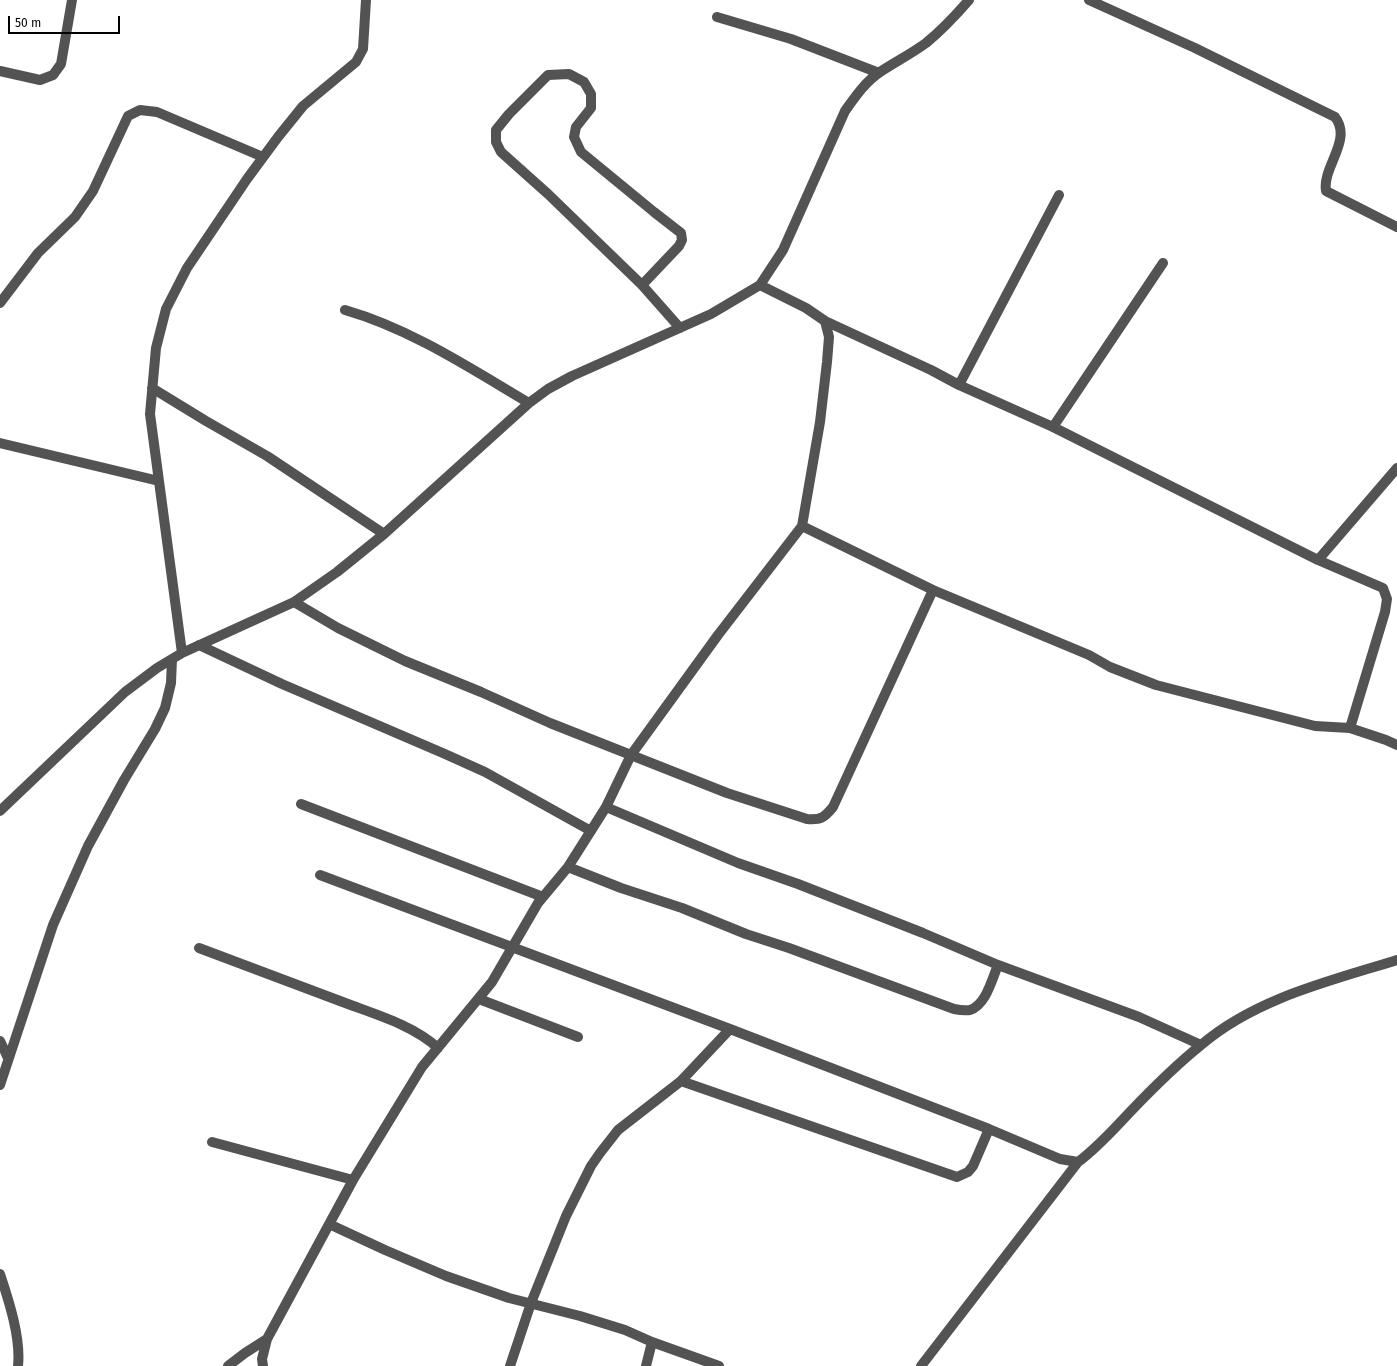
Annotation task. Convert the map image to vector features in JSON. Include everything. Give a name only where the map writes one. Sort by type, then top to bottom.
[{"type":"street","points":[[0,71],[40,80],[53,75],[61,64],[72,0]]},
{"type":"street","points":[[182,653],[150,414],[156,348],[166,310],[186,268],[263,158],[303,106],[356,62],[363,49],[366,0]]},
{"type":"street","points":[[0,811],[125,692],[157,668],[182,653],[294,602],[337,572],[384,534],[529,403],[572,376],[711,314],[760,285],[782,250],[846,111],[856,95],[879,73],[926,43],[952,19],[969,0]]},
{"type":"street","points":[[1089,0],[1195,48],[1335,117],[1339,122],[1340,137],[1337,151],[1325,183],[1326,191],[1397,227]]},
{"type":"street","points":[[717,17],[791,39],[879,73]]},
{"type":"street","points":[[642,285],[679,246],[682,240],[681,233],[581,152],[574,137],[576,127],[590,108],[591,94],[584,82],[569,74],[548,75],[509,114],[496,130],[496,142],[501,152],[548,194],[642,285],[680,328]]},
{"type":"street","points":[[0,303],[38,253],[75,217],[94,191],[128,116],[140,110],[157,112],[263,158]]},
{"type":"street","points":[[959,385],[1059,195]]},
{"type":"street","points":[[1052,427],[1163,263]]},
{"type":"street","points":[[760,285],[806,308],[826,321],[931,370],[959,385],[1052,427],[1318,560],[1383,588],[1387,599],[1385,612],[1350,728]]},
{"type":"street","points":[[345,310],[365,316],[416,338],[529,403]]},
{"type":"street","points":[[263,1366],[262,1359],[267,1339],[353,1180],[422,1067],[492,982],[538,903],[568,867],[606,807],[631,755],[718,635],[802,526],[820,422],[829,337],[826,321]]},
{"type":"street","points":[[152,388],[267,456],[384,534]]},
{"type":"street","points":[[0,443],[158,480]]},
{"type":"street","points":[[1318,560],[1397,468]]},
{"type":"street","points":[[802,526],[933,590],[1089,654],[1110,667],[1156,685],[1314,726],[1350,728],[1397,745]]},
{"type":"street","points":[[294,602],[338,628],[405,661],[481,692],[550,723],[727,793],[807,819],[818,820],[826,815],[833,807],[933,590]]},
{"type":"street","points":[[199,645],[282,684],[410,738],[485,772],[591,831]]},
{"type":"street","points":[[0,1085],[53,925],[88,846],[124,780],[155,729],[165,708],[171,683],[172,659]]},
{"type":"street","points":[[301,804],[544,897]]},
{"type":"street","points":[[606,807],[738,863],[798,884],[923,933],[998,965],[1132,1014],[1201,1045]]},
{"type":"street","points":[[568,867],[621,888],[682,908],[746,934],[789,948],[954,1009],[964,1011],[971,1010],[979,1004],[998,965]]},
{"type":"street","points":[[320,875],[730,1029],[989,1129],[1060,1159],[1078,1162]]},
{"type":"street","points":[[199,948],[374,1014],[429,1039],[438,1048]]},
{"type":"street","points":[[921,1366],[1078,1162],[1093,1151],[1141,1101],[1201,1045],[1230,1024],[1266,1004],[1397,960]]},
{"type":"street","points":[[479,998],[578,1037]]},
{"type":"street","points":[[510,1366],[531,1303],[566,1216],[592,1166],[606,1144],[618,1130],[681,1081],[730,1029]]},
{"type":"street","points":[[0,1041],[8,1058]]},
{"type":"street","points":[[681,1081],[957,1177],[968,1172],[973,1166],[989,1129]]},
{"type":"street","points":[[212,1142],[353,1180]]},
{"type":"street","points":[[329,1224],[446,1276],[509,1298],[588,1318],[625,1330],[652,1342],[719,1366]]},
{"type":"street","points":[[0,1274],[12,1312],[19,1357],[18,1366]]},
{"type":"street","points":[[228,1366],[267,1339]]},
{"type":"street","points":[[646,1366],[652,1342]]}]
